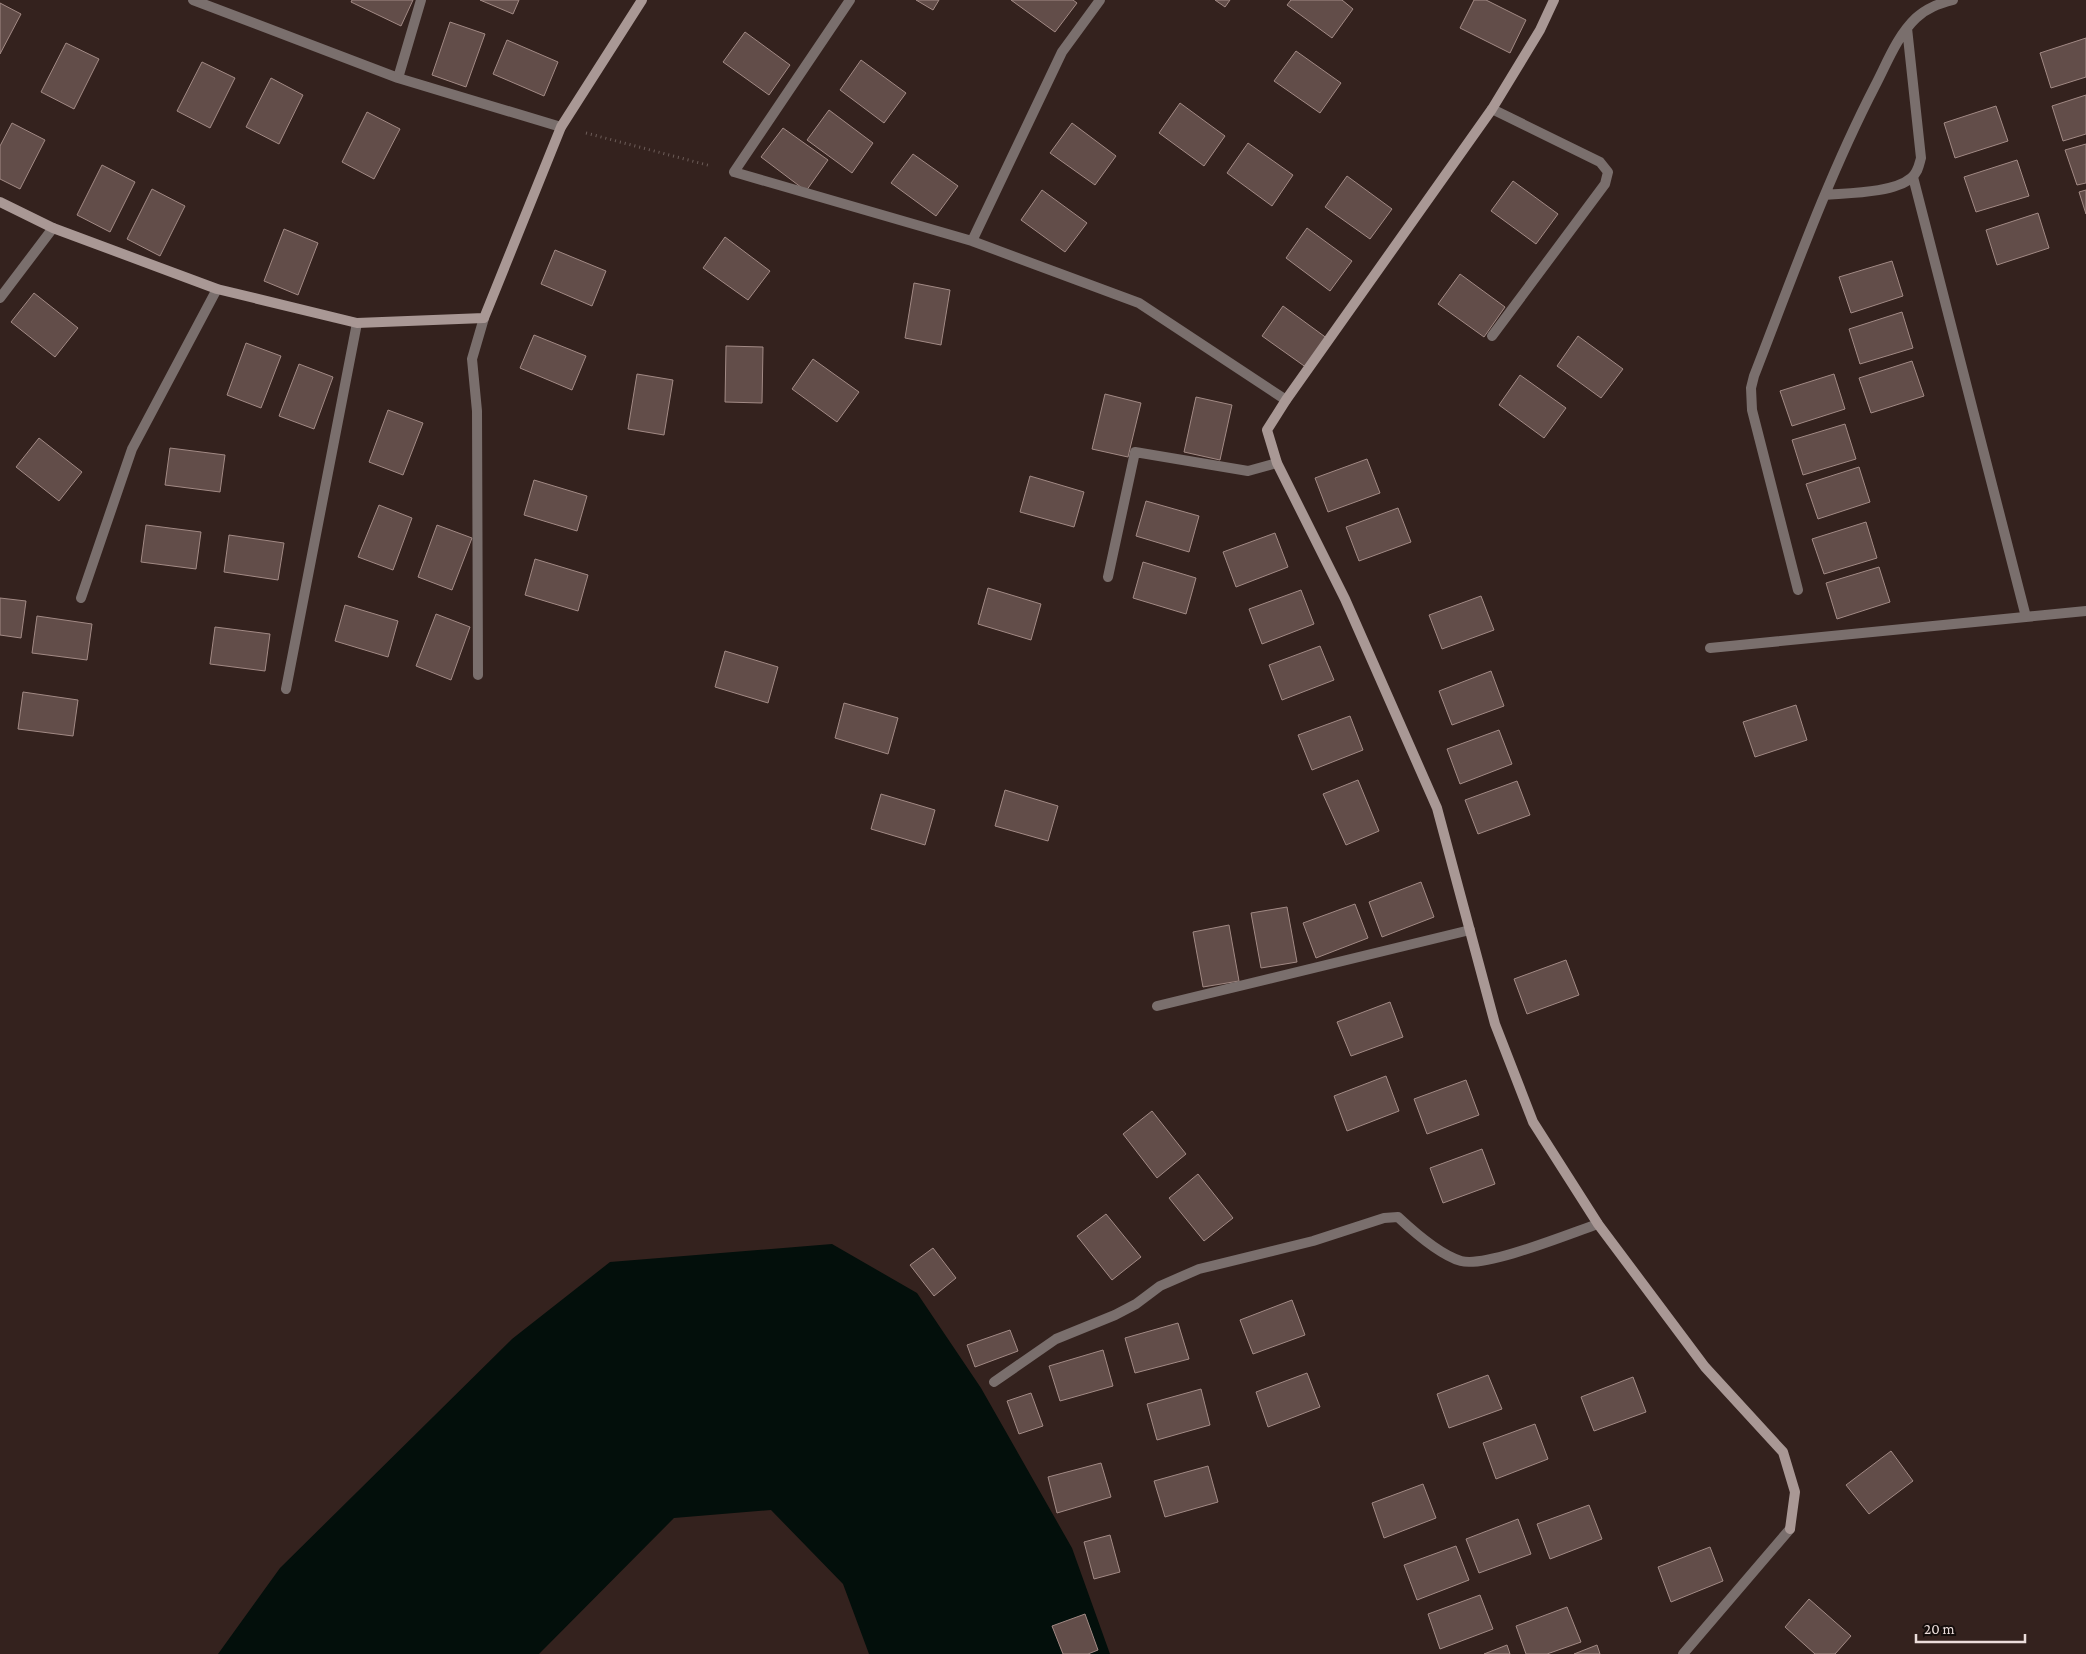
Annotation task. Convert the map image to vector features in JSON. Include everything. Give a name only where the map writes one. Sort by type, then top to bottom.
[{"type":"street","points":[[193,0],[398,78],[561,127]]},
{"type":"street","points":[[398,78],[421,0]]},
{"type":"street","points":[[478,675],[477,411],[472,359],[484,318],[561,127],[642,0]]},
{"type":"street","points":[[850,0],[734,172],[972,241],[1139,303],[1286,400]]},
{"type":"street","points":[[972,241],[1062,52],[1100,0]]},
{"type":"street","points":[[1554,0],[1540,30],[1492,109],[1286,400],[1267,430],[1277,463],[1344,599],[1437,808],[1495,1024],[1533,1122],[1598,1224],[1706,1367],[1783,1452],[1796,1492],[1790,1529],[1683,1654]]},
{"type":"street","points":[[1798,590],[1752,410],[1751,388],[1754,376],[1825,196],[1859,116],[1900,38],[1915,19],[1933,6],[1953,0]]},
{"type":"street","points":[[1825,196],[1894,187],[1913,177],[1922,158],[1907,28]]},
{"type":"street","points":[[1492,109],[1600,162],[1608,172],[1606,184],[1492,336]]},
{"type":"street","points":[[1913,177],[2026,617]]},
{"type":"street","points":[[0,202],[54,228],[217,289],[357,323],[484,318]]},
{"type":"street","points":[[0,298],[54,228]]},
{"type":"street","points":[[81,598],[132,449],[217,289]]},
{"type":"street","points":[[286,689],[357,323]]},
{"type":"street","points":[[1108,577],[1135,452],[1248,471],[1277,463]]},
{"type":"street","points":[[1710,648],[2086,611]]},
{"type":"street","points":[[1156,1006],[1470,930]]},
{"type":"street","points":[[994,1382],[1056,1339],[1115,1315],[1136,1304],[1160,1286],[1199,1269],[1313,1241],[1384,1218],[1398,1217],[1420,1238],[1462,1262],[1491,1260],[1598,1224]]},
{"type":"path","points":[[561,127],[734,172]]},
{"type":"shaded area","points":[[832,1244],[917,1293],[981,1388],[1072,1548],[1110,1654],[869,1654],[843,1584],[771,1510],[674,1518],[539,1654],[218,1654],[280,1568],[512,1339],[610,1262]]},
{"type":"building","points":[[352,0],[413,0],[401,26],[351,2]]},
{"type":"building","points":[[480,0],[519,0],[513,14]]},
{"type":"building","points":[[916,0],[939,0],[933,10]]},
{"type":"building","points":[[1011,0],[1073,0],[1077,3],[1055,32]]},
{"type":"building","points":[[1215,0],[1230,0],[1225,7]]},
{"type":"building","points":[[1291,0],[1342,0],[1353,9],[1332,38],[1287,5]]},
{"type":"building","points":[[1474,0],[1486,0],[1526,20],[1510,53],[1460,28]]},
{"type":"building","points":[[0,3],[21,14],[0,54]]},
{"type":"building","points":[[450,22],[485,34],[466,87],[432,75]]},
{"type":"building","points":[[745,32],[790,65],[769,95],[723,62]]},
{"type":"building","points":[[2086,38],[2086,77],[2051,88],[2040,53]]},
{"type":"building","points":[[507,40],[558,62],[544,96],[493,74]]},
{"type":"building","points":[[66,43],[99,59],[74,109],[41,92]]},
{"type":"building","points":[[1296,51],[1341,83],[1320,113],[1274,81]]},
{"type":"building","points":[[861,60],[906,93],[884,123],[840,90]]},
{"type":"building","points":[[202,62],[235,78],[210,128],[177,111]]},
{"type":"building","points":[[271,78],[303,95],[279,144],[246,127]]},
{"type":"building","points":[[2086,95],[2086,134],[2063,141],[2052,106]]},
{"type":"building","points":[[1180,103],[1225,136],[1204,166],[1159,133]]},
{"type":"building","points":[[1996,106],[2008,141],[1955,158],[1944,123]]},
{"type":"building","points":[[829,110],[873,143],[852,173],[807,140]]},
{"type":"building","points":[[367,112],[400,129],[374,179],[342,162]]},
{"type":"building","points":[[12,123],[45,140],[20,189],[0,179],[0,146]]},
{"type":"building","points":[[1072,123],[1116,156],[1095,185],[1050,153]]},
{"type":"building","points":[[783,128],[828,160],[806,191],[761,157]]},
{"type":"building","points":[[1248,143],[1293,175],[1272,206],[1227,173]]},
{"type":"building","points":[[2086,144],[2086,183],[2077,185],[2065,150]]},
{"type":"building","points":[[913,154],[958,186],[936,216],[891,183]]},
{"type":"building","points":[[2017,160],[2029,196],[1976,212],[1964,177]]},
{"type":"building","points":[[102,165],[135,182],[110,232],[77,215]]},
{"type":"building","points":[[1347,176],[1392,209],[1370,239],[1325,207]]},
{"type":"building","points":[[1513,181],[1558,214],[1536,244],[1491,211]]},
{"type":"building","points":[[152,189],[185,206],[160,256],[127,239]]},
{"type":"building","points":[[1042,190],[1087,223],[1065,252],[1021,220]]},
{"type":"building","points":[[2086,190],[2086,214],[2079,192]]},
{"type":"building","points":[[2038,213],[2049,248],[1997,265],[1986,230]]},
{"type":"building","points":[[1307,228],[1352,261],[1330,291],[1286,258]]},
{"type":"building","points":[[284,229],[318,243],[298,295],[264,281]]},
{"type":"building","points":[[725,237],[770,271],[748,300],[703,268]]},
{"type":"building","points":[[555,250],[606,271],[592,306],[541,284]]},
{"type":"building","points":[[1892,261],[1903,296],[1851,313],[1839,277]]},
{"type":"building","points":[[1460,274],[1505,307],[1484,337],[1438,304]]},
{"type":"building","points":[[914,283],[950,290],[941,345],[905,338]]},
{"type":"building","points":[[34,293],[78,328],[55,357],[11,322]]},
{"type":"building","points":[[1283,306],[1328,339],[1307,368],[1262,336]]},
{"type":"building","points":[[1902,312],[1913,348],[1860,364],[1849,329]]},
{"type":"building","points":[[534,335],[586,356],[572,390],[520,368]]},
{"type":"building","points":[[1578,336],[1623,369],[1601,398],[1557,366]]},
{"type":"building","points":[[246,343],[281,356],[261,408],[227,395]]},
{"type":"building","points":[[726,346],[763,347],[762,403],[725,402]]},
{"type":"building","points":[[813,359],[859,392],[837,422],[792,389]]},
{"type":"building","points":[[1912,361],[1924,396],[1871,413],[1859,378]]},
{"type":"building","points":[[299,364],[333,377],[314,429],[279,416]]},
{"type":"building","points":[[637,374],[673,380],[664,435],[628,429]]},
{"type":"building","points":[[1834,374],[1845,409],[1792,426],[1780,391]]},
{"type":"building","points":[[1520,375],[1566,408],[1544,438],[1499,405]]},
{"type":"building","points":[[1105,394],[1141,403],[1128,457],[1092,449]]},
{"type":"building","points":[[1196,397],[1232,405],[1220,460],[1184,452]]},
{"type":"building","points":[[388,410],[423,423],[403,475],[369,462]]},
{"type":"building","points":[[1845,424],[1856,459],[1803,475],[1792,440]]},
{"type":"building","points":[[39,438],[82,472],[59,501],[16,467]]},
{"type":"building","points":[[170,448],[225,455],[220,492],[165,485]]},
{"type":"building","points":[[1367,459],[1380,493],[1328,512],[1315,478]]},
{"type":"building","points":[[1859,467],[1870,502],[1818,519],[1806,484]]},
{"type":"building","points":[[1030,476],[1084,492],[1074,527],[1020,512]]},
{"type":"building","points":[[534,480],[587,496],[577,531],[524,515]]},
{"type":"building","points":[[1146,501],[1199,516],[1189,552],[1136,536]]},
{"type":"building","points":[[379,505],[412,518],[393,570],[358,557]]},
{"type":"building","points":[[1398,508],[1411,542],[1359,561],[1346,527]]},
{"type":"building","points":[[1866,522],[1877,558],[1824,574],[1812,539]]},
{"type":"building","points":[[146,525],[201,532],[196,569],[141,562]]},
{"type":"building","points":[[437,525],[472,538],[452,590],[418,577]]},
{"type":"building","points":[[1275,533],[1288,567],[1236,587],[1223,552]]},
{"type":"building","points":[[229,535],[284,543],[278,580],[224,572]]},
{"type":"building","points":[[535,559],[588,575],[578,611],[525,595]]},
{"type":"building","points":[[1143,562],[1196,578],[1186,614],[1133,598]]},
{"type":"building","points":[[1879,567],[1890,602],[1837,619],[1826,583]]},
{"type":"building","points":[[988,588],[1041,604],[1031,640],[978,624]]},
{"type":"building","points":[[1301,590],[1314,624],[1262,644],[1249,609]]},
{"type":"building","points":[[1481,596],[1494,630],[1442,649],[1429,615]]},
{"type":"building","points":[[0,598],[26,601],[21,638],[0,635]]},
{"type":"building","points":[[345,605],[398,621],[388,657],[335,641]]},
{"type":"building","points":[[436,614],[470,627],[451,680],[416,666]]},
{"type":"building","points":[[37,616],[92,624],[87,660],[32,653]]},
{"type":"building","points":[[215,627],[270,634],[265,671],[210,664]]},
{"type":"building","points":[[1320,646],[1334,680],[1282,700],[1269,665]]},
{"type":"building","points":[[725,651],[778,667],[768,703],[715,687]]},
{"type":"building","points":[[1491,671],[1504,706],[1452,725],[1439,691]]},
{"type":"building","points":[[23,692],[78,700],[73,736],[18,729]]},
{"type":"building","points":[[844,703],[898,718],[888,754],[835,738]]},
{"type":"building","points":[[1796,705],[1807,740],[1755,757],[1743,722]]},
{"type":"building","points":[[1350,716],[1363,750],[1312,770],[1298,735]]},
{"type":"building","points":[[1499,730],[1512,764],[1460,784],[1447,749]]},
{"type":"building","points":[[1358,780],[1379,831],[1346,845],[1323,794]]},
{"type":"building","points":[[1517,781],[1530,815],[1478,834],[1465,800]]},
{"type":"building","points":[[1005,790],[1058,806],[1048,841],[995,826]]},
{"type":"building","points":[[881,794],[935,810],[925,845],[871,829]]},
{"type":"building","points":[[1421,882],[1434,917],[1382,937],[1369,902]]},
{"type":"building","points":[[1355,904],[1368,938],[1316,958],[1303,923]]},
{"type":"building","points":[[1287,907],[1297,962],[1261,968],[1251,913]]},
{"type":"building","points":[[1229,925],[1239,981],[1203,987],[1193,932]]},
{"type":"building","points":[[1566,960],[1579,995],[1527,1014],[1514,979]]},
{"type":"building","points":[[1390,1002],[1403,1037],[1351,1056],[1337,1022]]},
{"type":"building","points":[[1386,1076],[1399,1111],[1347,1131],[1334,1096]]},
{"type":"building","points":[[1466,1080],[1479,1115],[1427,1134],[1414,1099]]},
{"type":"building","points":[[1152,1111],[1186,1154],[1157,1178],[1123,1134]]},
{"type":"building","points":[[1482,1149],[1495,1184],[1443,1203],[1430,1168]]},
{"type":"building","points":[[1198,1174],[1233,1218],[1204,1241],[1169,1198]]},
{"type":"building","points":[[1106,1214],[1141,1257],[1112,1280],[1077,1236]]},
{"type":"building","points":[[933,1248],[956,1278],[934,1296],[910,1265]]},
{"type":"building","points":[[1292,1300],[1305,1335],[1253,1354],[1240,1320]]},
{"type":"building","points":[[1178,1323],[1189,1359],[1135,1373],[1125,1338]]},
{"type":"building","points":[[1010,1330],[1018,1351],[975,1367],[967,1345]]},
{"type":"building","points":[[1103,1350],[1113,1386],[1060,1401],[1049,1366]]},
{"type":"building","points":[[1307,1373],[1320,1407],[1268,1427],[1256,1392]]},
{"type":"building","points":[[1488,1375],[1502,1409],[1449,1428],[1437,1394]]},
{"type":"building","points":[[1633,1377],[1646,1412],[1594,1431],[1581,1397]]},
{"type":"building","points":[[1201,1389],[1210,1425],[1157,1440],[1147,1404]]},
{"type":"building","points":[[1031,1393],[1043,1426],[1019,1434],[1007,1401]]},
{"type":"building","points":[[1535,1424],[1548,1459],[1496,1479],[1483,1443]]},
{"type":"building","points":[[1891,1451],[1913,1481],[1869,1514],[1846,1485]]},
{"type":"building","points":[[1101,1463],[1111,1497],[1057,1513],[1048,1477]]},
{"type":"building","points":[[1208,1466],[1218,1502],[1165,1517],[1154,1481]]},
{"type":"building","points":[[1423,1484],[1436,1518],[1384,1538],[1372,1503]]},
{"type":"building","points":[[1589,1505],[1602,1539],[1550,1559],[1537,1524]]},
{"type":"building","points":[[1518,1519],[1531,1554],[1479,1573],[1466,1539]]},
{"type":"building","points":[[1110,1535],[1120,1572],[1094,1579],[1084,1542]]},
{"type":"building","points":[[1456,1546],[1469,1580],[1417,1600],[1404,1565]]},
{"type":"building","points":[[1710,1547],[1723,1581],[1671,1602],[1658,1567]]},
{"type":"building","points":[[1480,1595],[1493,1629],[1440,1649],[1428,1614]]},
{"type":"building","points":[[1809,1599],[1851,1636],[1835,1654],[1815,1654],[1785,1627]]},
{"type":"building","points":[[1567,1607],[1581,1642],[1547,1654],[1526,1654],[1516,1626]]},
{"type":"building","points":[[1085,1614],[1098,1650],[1088,1654],[1063,1654],[1052,1626]]},
{"type":"building","points":[[1507,1645],[1510,1654],[1484,1654]]},
{"type":"building","points":[[1597,1645],[1600,1654],[1574,1654]]}]
